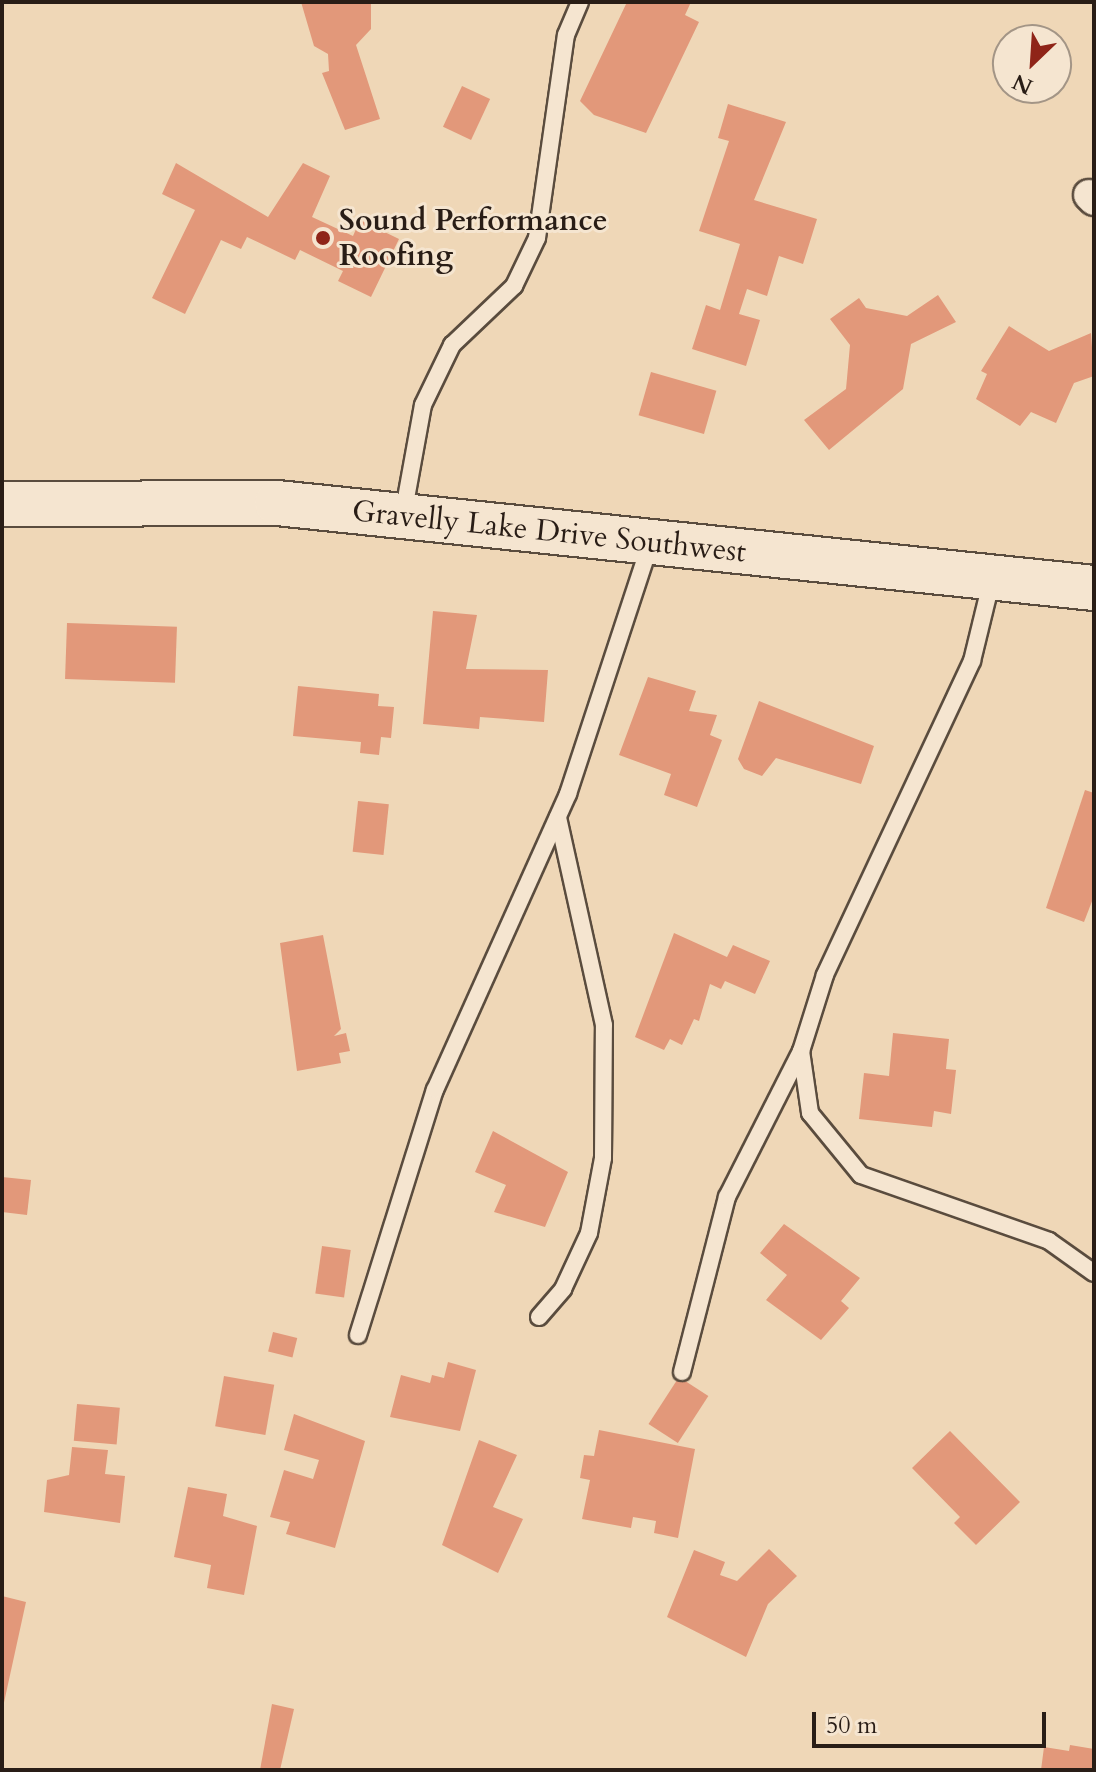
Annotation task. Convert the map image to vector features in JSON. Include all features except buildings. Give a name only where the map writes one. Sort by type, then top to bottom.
[{"type":"main road","name":"Gravelly Lake Drive Southwest","points":[[2,504],[277,503],[1094,588]]},
{"type":"lane","points":[[403,516],[423,405],[452,345],[514,286],[537,238],[566,35],[580,2]]},
{"type":"lane","points":[[358,1335],[435,1090],[558,817],[651,542]]},
{"type":"lane","points":[[682,1372],[727,1197],[801,1051],[825,975],[972,661],[993,578]]},
{"type":"lane","points":[[539,1317],[563,1289],[589,1233],[603,1158],[604,1025],[558,817]]},
{"type":"lane","points":[[801,1051],[810,1113],[861,1175],[1049,1241],[1094,1273]]},
{"type":"place","name":"Sound Performance Roofing","points":[[323,238]]}]
